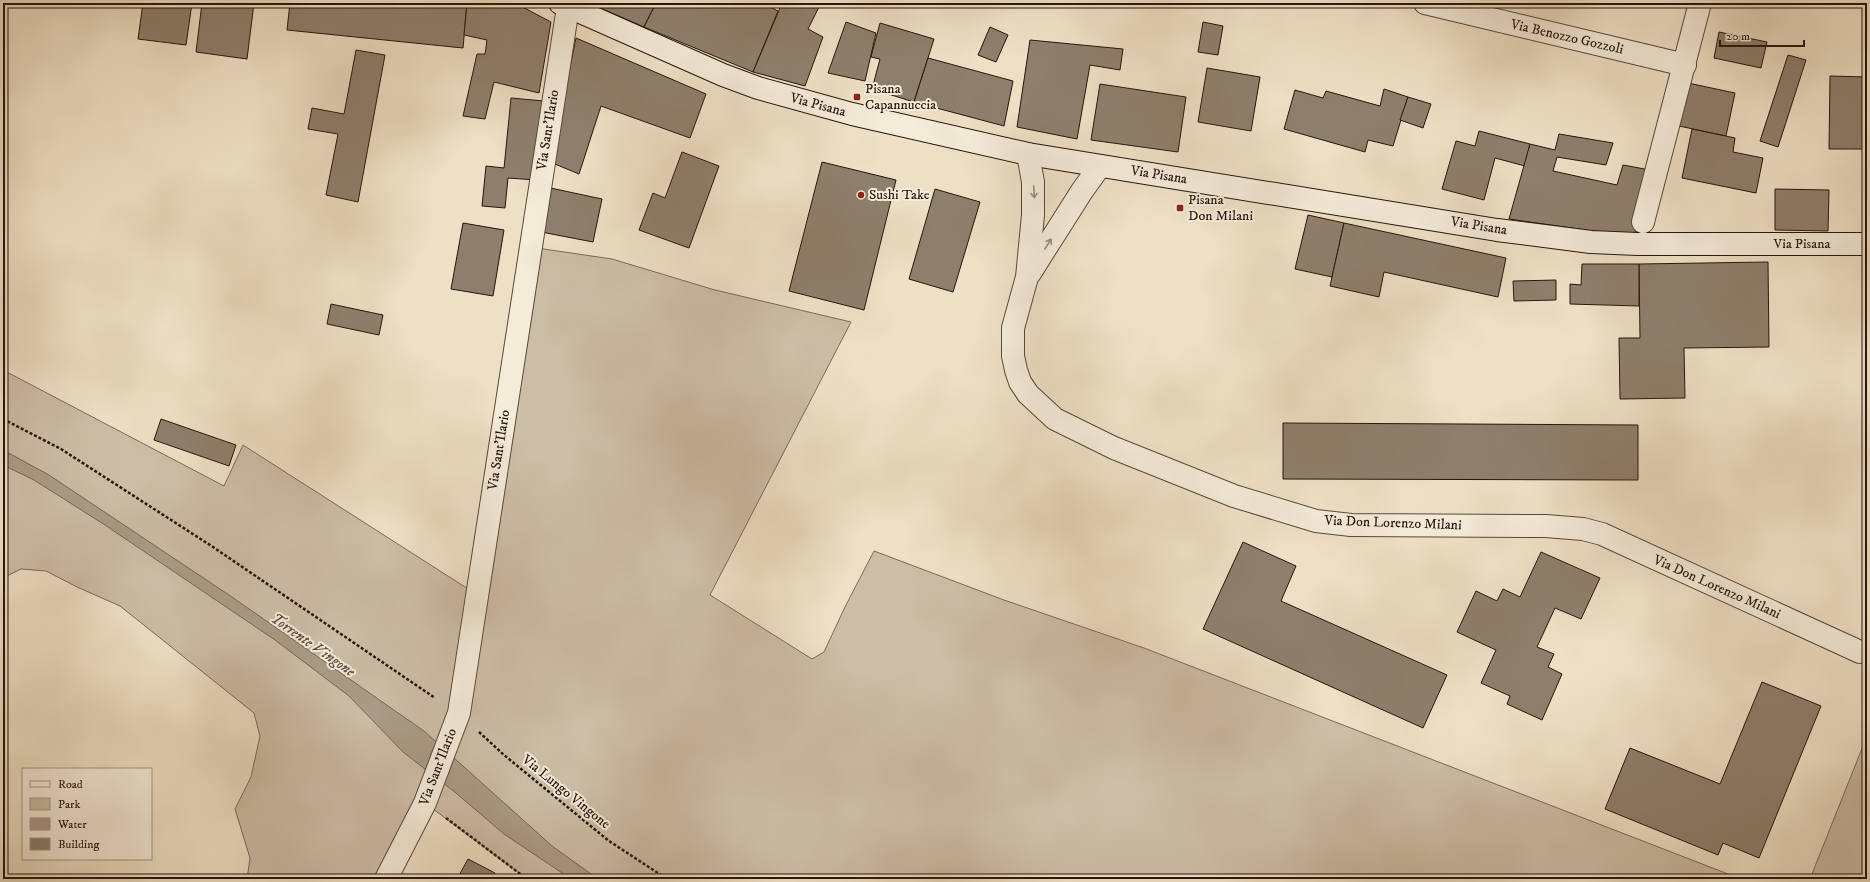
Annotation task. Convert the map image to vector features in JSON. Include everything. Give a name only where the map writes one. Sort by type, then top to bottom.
[{"type":"street","name":"Via Benozzo Gozzoli","points":[[1425,3],[1685,65]]},
{"type":"street","points":[[1643,222],[1700,3]]},
{"type":"street","name":"Via Pisana","points":[[564,5],[723,75],[784,96],[852,114],[1028,154],[1497,230],[1591,242],[1637,244],[1867,244]]},
{"type":"street","name":"Via Sant'Ilario","points":[[386,879],[425,803],[458,714],[564,5]]},
{"type":"street","name":"Via Don Lorenzo Milani","points":[[1028,154],[1034,198],[1027,277],[1013,328],[1013,356],[1020,382],[1028,394],[1055,419],[1114,448],[1234,496],[1316,521],[1351,525],[1546,526],[1583,529],[1602,534],[1860,652]]},
{"type":"street","name":"Via Don Lorenzo Milani","points":[[1027,277],[1082,191],[1100,166]]},
{"type":"path","name":"Via Lungo Vingone","points":[[3,419],[61,449],[212,547],[458,714],[504,755],[609,840],[667,879]]},
{"type":"path","points":[[425,803],[527,879]]},
{"type":"green space","points":[[530,247],[612,259],[715,290],[851,322],[710,595],[812,659],[824,652],[874,551],[1004,600],[1144,648],[1741,879],[527,879],[425,803],[386,879],[247,879],[250,858],[235,809],[251,777],[260,736],[254,713],[120,606],[77,587],[46,571],[21,569],[3,578],[3,370],[224,486],[243,445],[476,594]]},
{"type":"green space","points":[[1867,736],[1867,879],[1810,879]]},
{"type":"water","points":[[3,450],[49,475],[232,597],[424,731],[552,846],[598,879],[571,879],[504,834],[456,793],[403,752],[349,696],[275,640],[105,525],[34,480],[3,465]]},
{"type":"building","points":[[143,3],[192,3],[186,45],[138,39]]},
{"type":"building","points":[[202,3],[254,3],[247,59],[196,52]]},
{"type":"building","points":[[290,3],[467,3],[463,48],[287,30]]},
{"type":"building","points":[[467,3],[515,3],[551,22],[539,93],[494,82],[485,119],[463,116],[477,54],[485,54],[487,40],[464,35]]},
{"type":"building","points":[[589,3],[656,3],[644,27]]},
{"type":"building","points":[[656,3],[762,3],[778,11],[753,72],[644,27]]},
{"type":"building","points":[[782,3],[821,3],[808,29],[823,37],[805,86],[753,72]]},
{"type":"building","points":[[846,22],[876,33],[865,81],[828,73]]},
{"type":"building","points":[[1203,22],[1223,26],[1218,55],[1198,52]]},
{"type":"building","points":[[880,23],[934,39],[914,102],[872,89],[880,59],[871,57]]},
{"type":"building","points":[[990,27],[1008,35],[996,62],[978,55]]},
{"type":"building","points":[[1719,32],[1767,42],[1761,68],[1714,58]]},
{"type":"building","points":[[576,38],[706,94],[690,138],[601,106],[579,174],[550,162]]},
{"type":"building","points":[[1030,40],[1123,49],[1120,70],[1090,65],[1077,139],[1017,127]]},
{"type":"building","points":[[356,50],[385,55],[358,202],[326,195],[338,134],[308,129],[312,108],[344,114]]},
{"type":"building","points":[[1788,55],[1806,60],[1778,147],[1760,141]]},
{"type":"building","points":[[928,58],[1013,81],[1004,126],[914,102]]},
{"type":"building","points":[[1207,68],[1260,77],[1251,131],[1198,122]]},
{"type":"building","points":[[1830,76],[1867,77],[1867,149],[1829,149]]},
{"type":"building","points":[[1688,83],[1735,93],[1726,136],[1679,126]]},
{"type":"building","points":[[1100,84],[1186,97],[1178,152],[1091,140]]},
{"type":"building","points":[[1384,89],[1408,97],[1393,146],[1368,140],[1365,152],[1284,129],[1295,90],[1323,98],[1326,91],[1380,106]]},
{"type":"building","points":[[1408,97],[1431,104],[1423,128],[1400,120]]},
{"type":"building","points":[[511,98],[544,101],[536,180],[508,178],[505,208],[482,206],[486,166],[504,168]]},
{"type":"building","points":[[1692,129],[1735,138],[1733,152],[1763,158],[1756,193],[1682,178]]},
{"type":"building","points":[[1479,131],[1530,144],[1525,166],[1495,158],[1484,200],[1442,189],[1456,141],[1475,146]]},
{"type":"building","points":[[1559,134],[1613,143],[1606,165],[1557,157],[1553,171],[1617,185],[1623,165],[1650,170],[1634,237],[1509,219],[1530,144],[1555,150]]},
{"type":"building","points":[[682,152],[719,166],[689,248],[639,230],[653,193],[665,198]]},
{"type":"building","points":[[822,162],[896,180],[864,310],[789,291]]},
{"type":"building","points":[[546,187],[602,199],[593,242],[536,231]]},
{"type":"building","points":[[935,189],[980,202],[953,292],[909,279]]},
{"type":"building","points":[[1775,189],[1829,190],[1828,231],[1775,230]]},
{"type":"building","points":[[1308,215],[1344,223],[1332,277],[1295,269]]},
{"type":"building","points":[[463,223],[504,230],[493,296],[451,289]]},
{"type":"building","points":[[1344,223],[1506,258],[1498,297],[1384,272],[1379,297],[1330,286]]},
{"type":"building","points":[[1768,262],[1769,347],[1684,348],[1685,398],[1620,399],[1619,338],[1640,338],[1639,264]]},
{"type":"building","points":[[1582,264],[1639,264],[1639,306],[1570,304],[1570,284],[1581,285]]},
{"type":"building","points":[[1556,280],[1556,300],[1514,301],[1513,281]]},
{"type":"building","points":[[331,304],[383,315],[379,335],[327,324]]},
{"type":"building","points":[[161,419],[236,445],[229,466],[154,440]]},
{"type":"building","points":[[1283,423],[1638,425],[1638,480],[1283,479]]},
{"type":"building","points":[[1243,542],[1296,566],[1281,601],[1447,675],[1423,728],[1203,629]]},
{"type":"building","points":[[1541,552],[1600,578],[1581,619],[1555,608],[1537,647],[1554,654],[1548,667],[1562,674],[1542,720],[1507,704],[1510,696],[1481,683],[1496,650],[1457,632],[1476,591],[1497,601],[1503,589],[1520,597]]},
{"type":"building","points":[[1762,682],[1821,706],[1759,858],[1723,843],[1718,855],[1605,809],[1630,748],[1720,784]]},
{"type":"building","points":[[468,859],[495,873],[492,879],[457,879]]},
{"type":"place","name":"Pisana Capannuccia","points":[[857,97]]},
{"type":"place","name":"Sushi Take","points":[[861,195]]},
{"type":"place","name":"Pisana Don Milani","points":[[1180,208]]},
{"type":"water label","name":"Torrente Vingone","points":[[313,645]]}]
